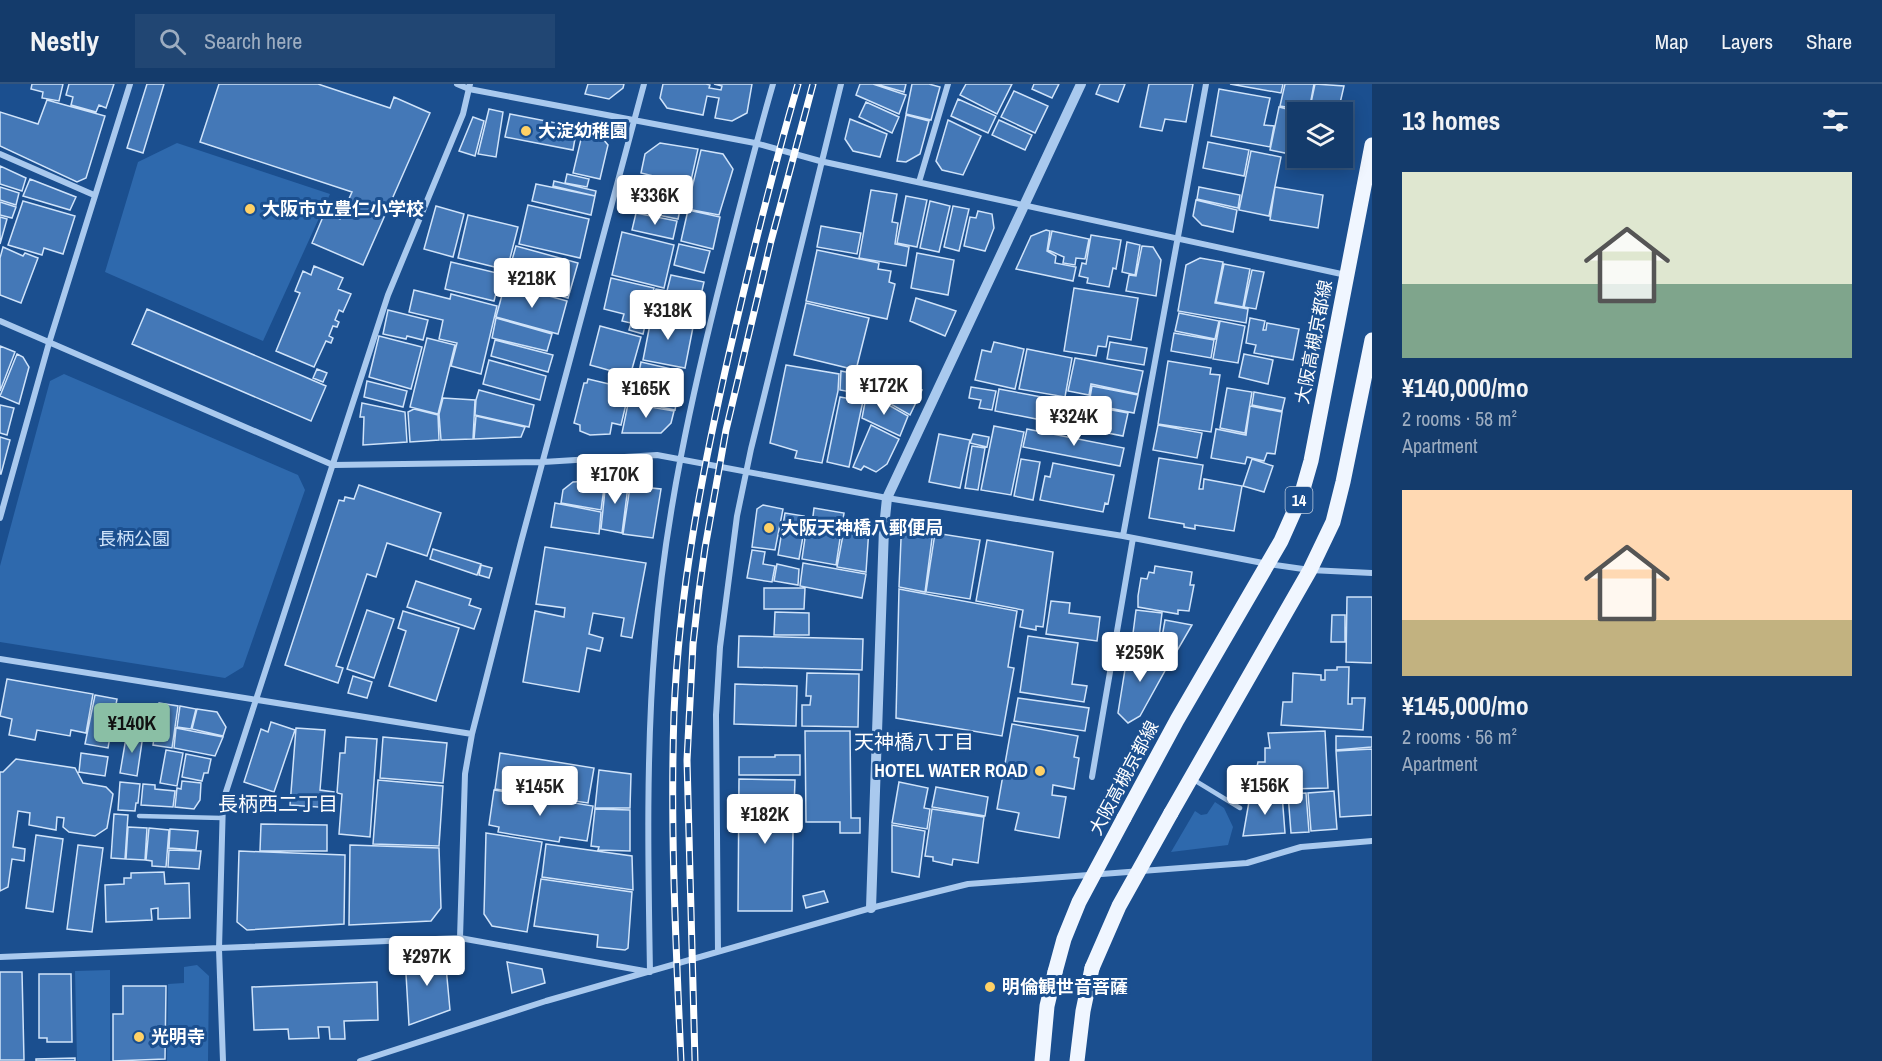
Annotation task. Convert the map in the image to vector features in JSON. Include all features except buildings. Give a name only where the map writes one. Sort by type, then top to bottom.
[{"type":"main road","name":"大阪高槻京都線","points":[[1042,1055],[1047,1006],[1055,972],[1064,939],[1079,902],[1183,710],[1268,564],[1297,506],[1311,461],[1372,145]]},
{"type":"main road","name":"14","points":[[1077,1061],[1083,1011],[1092,968],[1119,906],[1325,543],[1338,509],[1372,340]]},
{"type":"street","points":[[0,519],[49,343],[130,84]]},
{"type":"street","points":[[457,84],[755,143],[820,161],[1346,275]]},
{"type":"street","points":[[460,938],[465,774],[472,734],[644,84]]},
{"type":"street","points":[[650,972],[647,811],[650,711],[655,639],[665,553],[680,458],[705,341],[755,143],[773,84]]},
{"type":"street","points":[[718,951],[717,704],[726,595],[745,472],[820,161],[841,84]]},
{"type":"street","points":[[919,182],[948,84]]},
{"type":"street","points":[[871,908],[884,528],[887,498],[1082,84]]},
{"type":"street","points":[[1123,536],[1206,84]]},
{"type":"street","points":[[224,1061],[219,949],[223,801],[388,295],[463,114],[470,86]]},
{"type":"street","points":[[0,154],[94,195]]},
{"type":"street","points":[[0,321],[333,465],[543,462],[657,455],[887,498],[1123,536],[1268,564],[1311,570],[1372,573]]},
{"type":"street","points":[[1092,777],[1133,538]]},
{"type":"street","points":[[0,659],[472,734]]},
{"type":"street","points":[[360,1061],[546,1001],[718,951],[871,908],[969,884],[1247,863],[1301,847],[1372,841]]},
{"type":"street","points":[[0,957],[460,938],[650,972]]},
{"type":"lane","points":[[1192,778],[1240,808]]},
{"type":"lane","points":[[139,816],[222,818]]},
{"type":"green space","points":[[177,143],[330,194],[263,341],[105,272],[138,162]]},
{"type":"green space","name":"長柄公園","points":[[64,374],[298,475],[305,490],[243,667],[225,678],[0,642],[0,566],[50,381]]},
{"type":"green space","points":[[1215,802],[1224,808],[1233,827],[1228,845],[1171,852],[1195,811],[1201,815],[1207,814]]},
{"type":"green space","points":[[197,965],[209,976],[208,1061],[167,1061],[168,984],[184,983],[184,967]]},
{"type":"green space","points":[[110,970],[110,1061],[77,1061],[75,971]]},
{"type":"railway","points":[[681,1061],[673,800],[674,713],[686,577],[719,398],[762,218],[798,84]]},
{"type":"railway","points":[[695,1061],[687,760],[693,644],[699,591],[726,430],[771,241],[813,84]]},
{"type":"place","name":"大淀幼稚園","points":[[526,131]]},
{"type":"place","name":"大阪市立豊仁小学校","points":[[250,209]]},
{"type":"place","name":"大阪天神橋八郵便局","points":[[769,528]]},
{"type":"place","name":"HOTEL WATER ROAD","points":[[1040,771]]},
{"type":"place","name":"明倫観世音菩薩","points":[[990,987]]},
{"type":"place","name":"光明寺","points":[[139,1037]]},
{"type":"district","name":"天神橋八丁目","points":[[914,742]]},
{"type":"district","name":"長柄西二丁目","points":[[278,804]]}]
